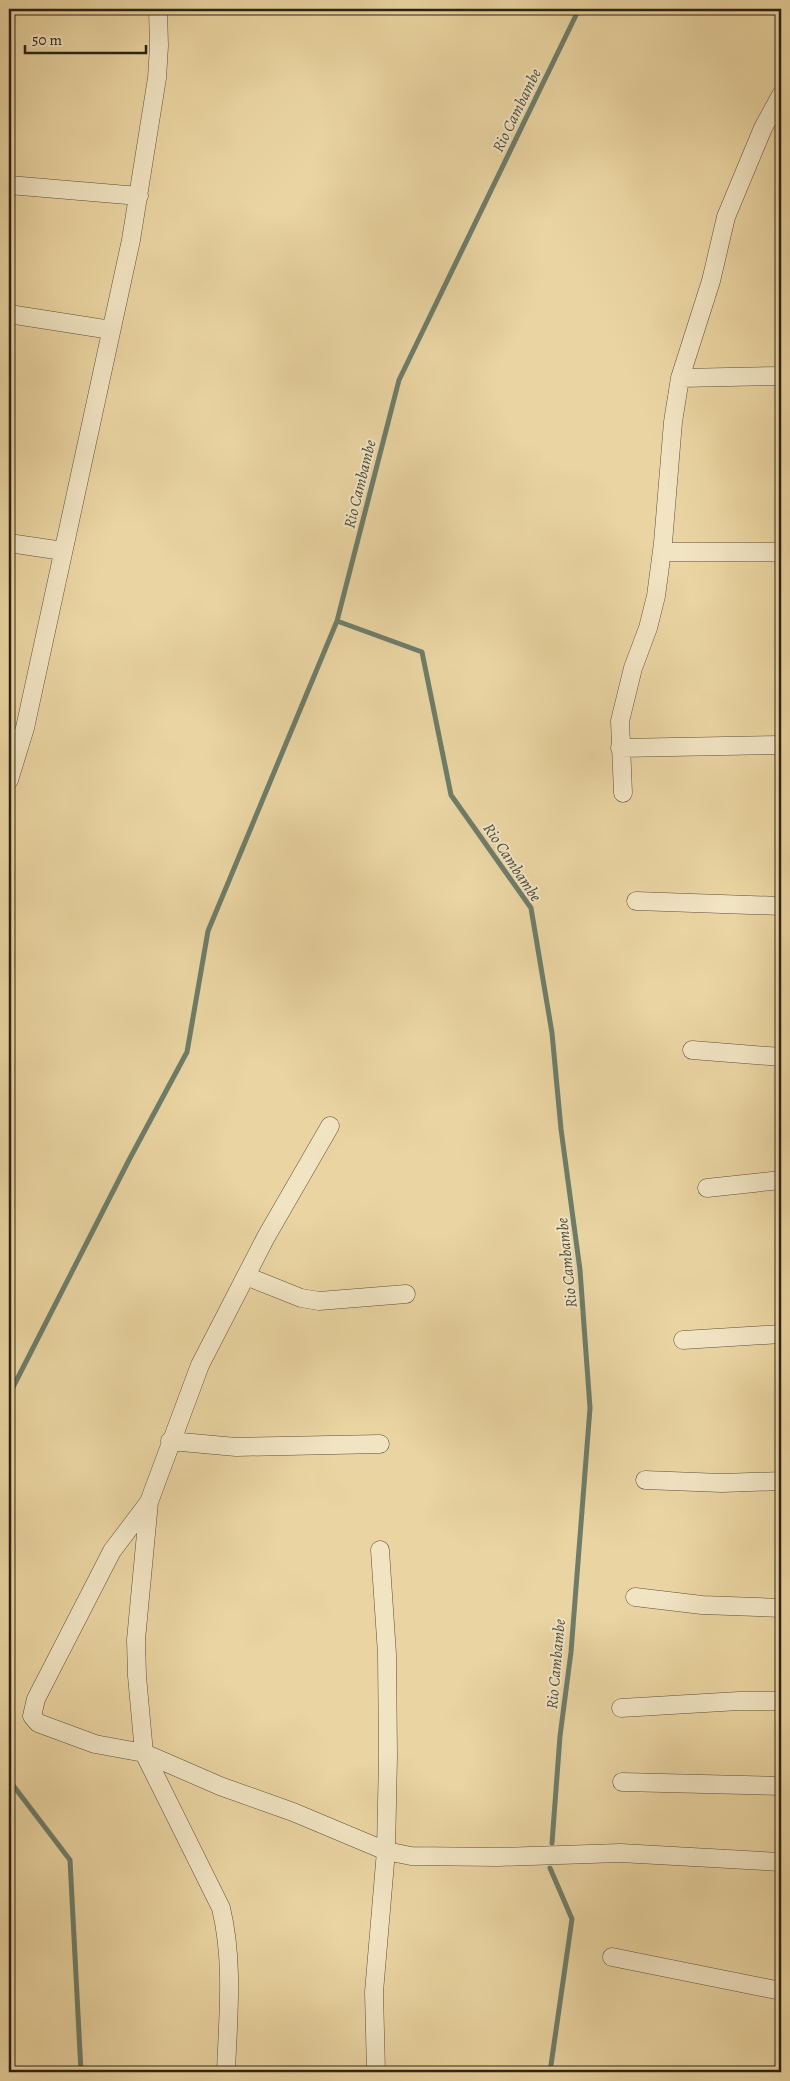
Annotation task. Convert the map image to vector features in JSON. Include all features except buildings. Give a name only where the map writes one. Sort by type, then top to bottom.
[{"type":"street","points":[[9,780],[25,728],[139,196],[157,78],[159,46],[158,9]]},
{"type":"street","points":[[623,793],[620,722],[633,668],[648,628],[656,596],[680,378],[711,281],[726,217],[763,128],[781,94]]},
{"type":"street","points":[[9,185],[139,196]]},
{"type":"street","points":[[9,314],[110,330]]},
{"type":"street","points":[[680,378],[781,376]]},
{"type":"street","points":[[9,543],[64,551]]},
{"type":"street","points":[[662,552],[781,552]]},
{"type":"street","points":[[620,748],[781,745]]},
{"type":"street","points":[[636,901],[781,906]]},
{"type":"street","points":[[692,1050],[781,1057]]},
{"type":"street","points":[[226,2072],[230,1974],[225,1926],[221,1908],[144,1753],[137,1676],[136,1640],[149,1502],[200,1365],[266,1237],[330,1126]]},
{"type":"street","points":[[707,1188],[781,1180]]},
{"type":"street","points":[[246,1276],[301,1298],[319,1300],[406,1294]]},
{"type":"street","points":[[683,1340],[781,1334]]},
{"type":"street","points":[[170,1442],[236,1447],[380,1444]]},
{"type":"street","points":[[645,1480],[722,1483],[781,1480]]},
{"type":"street","points":[[149,1502],[112,1550],[36,1699],[32,1716],[38,1723],[95,1744],[144,1753],[220,1786],[293,1812],[386,1851],[411,1856],[498,1857],[620,1852],[781,1862]]},
{"type":"street","points":[[376,2072],[374,1992],[386,1851],[388,1756],[388,1677],[380,1550]]},
{"type":"street","points":[[635,1597],[702,1605],[781,1608]]},
{"type":"street","points":[[621,1708],[739,1701],[781,1702]]},
{"type":"street","points":[[622,1782],[781,1786]]},
{"type":"street","points":[[612,1957],[781,1991]]},
{"type":"waterway","name":"Rio Cambambe","points":[[552,1843],[560,1736],[571,1652],[590,1408],[580,1270],[561,1129],[552,1033],[531,908],[451,795],[422,652],[337,621],[399,380],[579,9]]},
{"type":"waterway","points":[[9,1395],[129,1160],[187,1052],[208,931],[337,621]]},
{"type":"waterway","points":[[9,1780],[70,1860],[81,2072]]},
{"type":"waterway","name":"Rio Cambambe","points":[[550,1868],[572,1919],[550,2072]]}]
